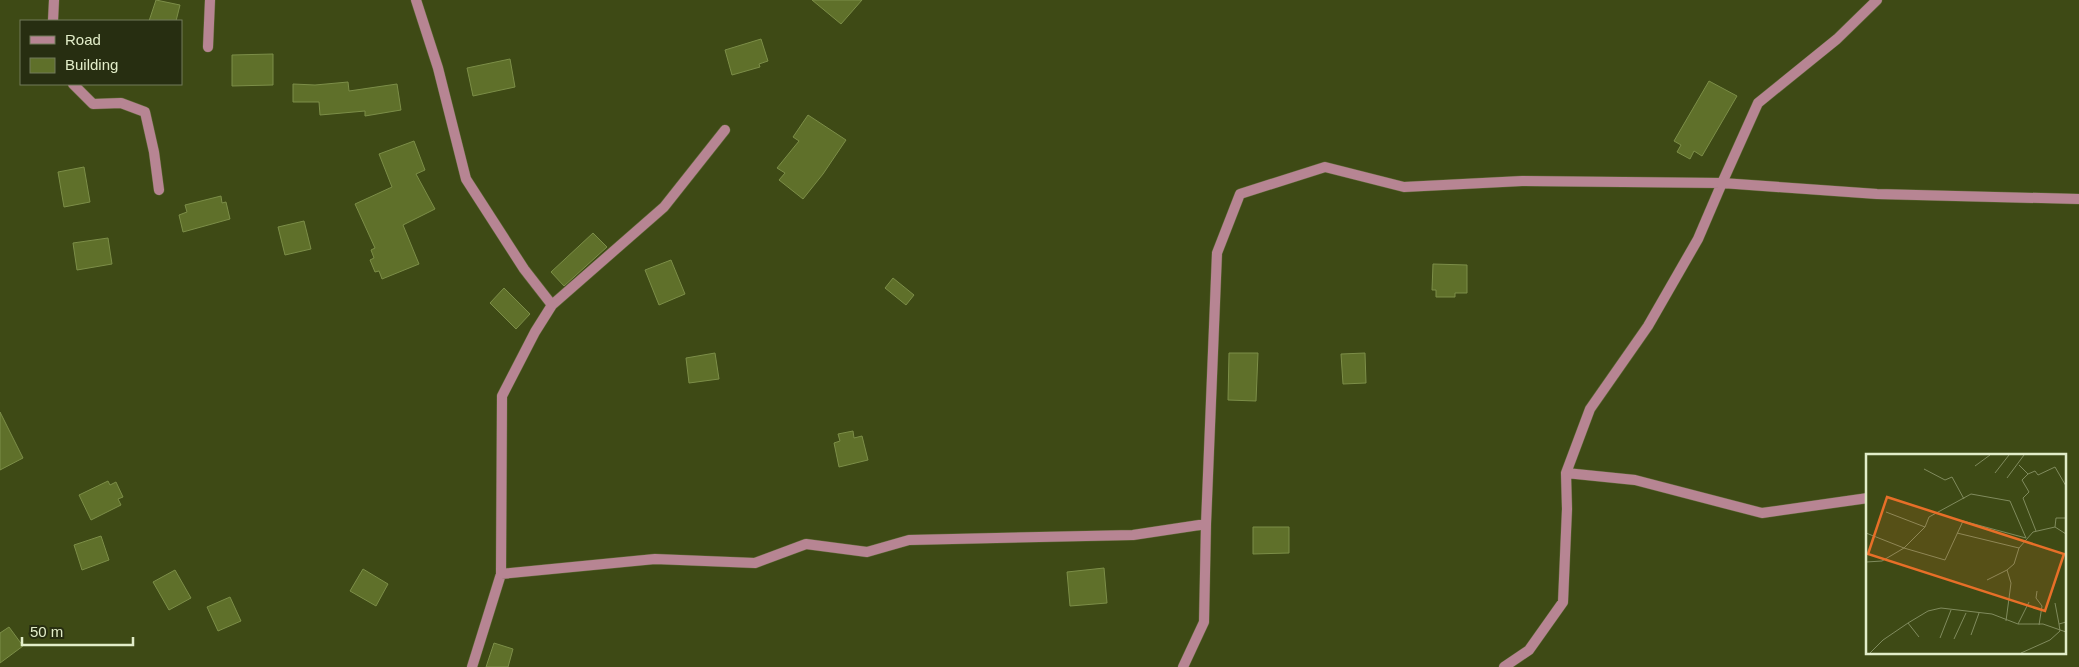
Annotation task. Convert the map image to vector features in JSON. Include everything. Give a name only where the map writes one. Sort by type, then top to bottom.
[{"type":"street","points":[[54,0],[54,20]]},
{"type":"street","points":[[208,47],[210,0]]},
{"type":"street","points":[[416,0],[438,68],[466,179],[524,269],[552,305]]},
{"type":"street","points":[[1504,667],[1529,650],[1563,602],[1567,509],[1566,473],[1590,408],[1648,326],[1698,239],[1758,103],[1837,39],[1878,0]]},
{"type":"street","points":[[75,85],[93,104],[120,103],[145,112],[154,152],[159,190]]},
{"type":"street","points":[[472,667],[501,574],[502,396],[535,332],[552,305],[664,207],[725,130]]},
{"type":"street","points":[[1183,667],[1204,622],[1217,253],[1240,194],[1325,167],[1404,187],[1522,181],[1722,183],[1877,194],[2079,199]]},
{"type":"street","points":[[1566,473],[1635,480],[1762,513],[1866,498]]},
{"type":"street","points":[[501,574],[655,560],[755,562],[806,544],[867,552],[908,540],[1133,535],[1206,524]]},
{"type":"building","points":[[156,0],[180,5],[176,20],[149,20]]},
{"type":"building","points":[[812,0],[862,0],[841,24]]},
{"type":"building","points":[[761,39],[768,61],[759,64],[760,67],[732,75],[725,50]]},
{"type":"building","points":[[273,54],[273,85],[232,86],[232,55]]},
{"type":"building","points":[[510,59],[515,87],[473,96],[467,68]]},
{"type":"building","points":[[1709,81],[1737,96],[1702,156],[1694,151],[1690,159],[1677,152],[1681,145],[1674,141]]},
{"type":"building","points":[[348,82],[349,91],[397,84],[401,110],[365,116],[365,111],[320,115],[319,102],[293,102],[293,84],[315,85]]},
{"type":"building","points":[[808,115],[846,140],[803,199],[779,180],[785,173],[777,168],[799,141],[793,137]]},
{"type":"building","points":[[414,141],[425,170],[416,174],[435,209],[403,225],[419,264],[382,279],[379,271],[375,272],[370,260],[374,258],[371,250],[375,248],[355,204],[392,187],[379,154]]},
{"type":"building","points":[[84,167],[90,202],[64,207],[58,172]]},
{"type":"building","points":[[221,196],[222,203],[226,202],[230,219],[183,232],[179,215],[187,212],[185,205]]},
{"type":"building","points":[[304,221],[311,249],[285,255],[278,227]]},
{"type":"building","points":[[593,233],[607,247],[564,286],[551,272]]},
{"type":"building","points":[[108,238],[112,264],[77,270],[73,243]]},
{"type":"building","points":[[671,260],[685,294],[659,305],[645,270]]},
{"type":"building","points":[[1433,264],[1467,265],[1467,293],[1455,293],[1455,297],[1436,297],[1436,290],[1432,290]]},
{"type":"building","points":[[893,278],[914,295],[906,305],[885,288]]},
{"type":"building","points":[[504,288],[530,314],[516,329],[490,303]]},
{"type":"building","points":[[715,353],[719,379],[689,383],[686,358]]},
{"type":"building","points":[[1229,353],[1258,353],[1256,401],[1228,400]]},
{"type":"building","points":[[1365,353],[1366,383],[1343,384],[1341,354]]},
{"type":"building","points":[[0,412],[23,458],[0,470]]},
{"type":"building","points":[[853,431],[854,438],[862,436],[868,460],[839,467],[834,443],[840,441],[838,434]]},
{"type":"building","points":[[108,481],[110,485],[116,482],[123,497],[118,499],[121,505],[91,520],[79,495]]},
{"type":"building","points":[[1253,527],[1289,527],[1289,553],[1253,554]]},
{"type":"building","points":[[101,536],[109,560],[82,570],[74,545]]},
{"type":"building","points":[[1104,568],[1107,603],[1070,606],[1067,572]]},
{"type":"building","points":[[363,569],[388,584],[376,606],[350,591]]},
{"type":"building","points":[[175,570],[191,598],[169,610],[153,582]]},
{"type":"building","points":[[230,597],[241,621],[218,631],[207,607]]},
{"type":"building","points":[[9,627],[23,646],[0,663],[0,633]]},
{"type":"building","points":[[494,643],[513,649],[508,667],[486,667]]}]
